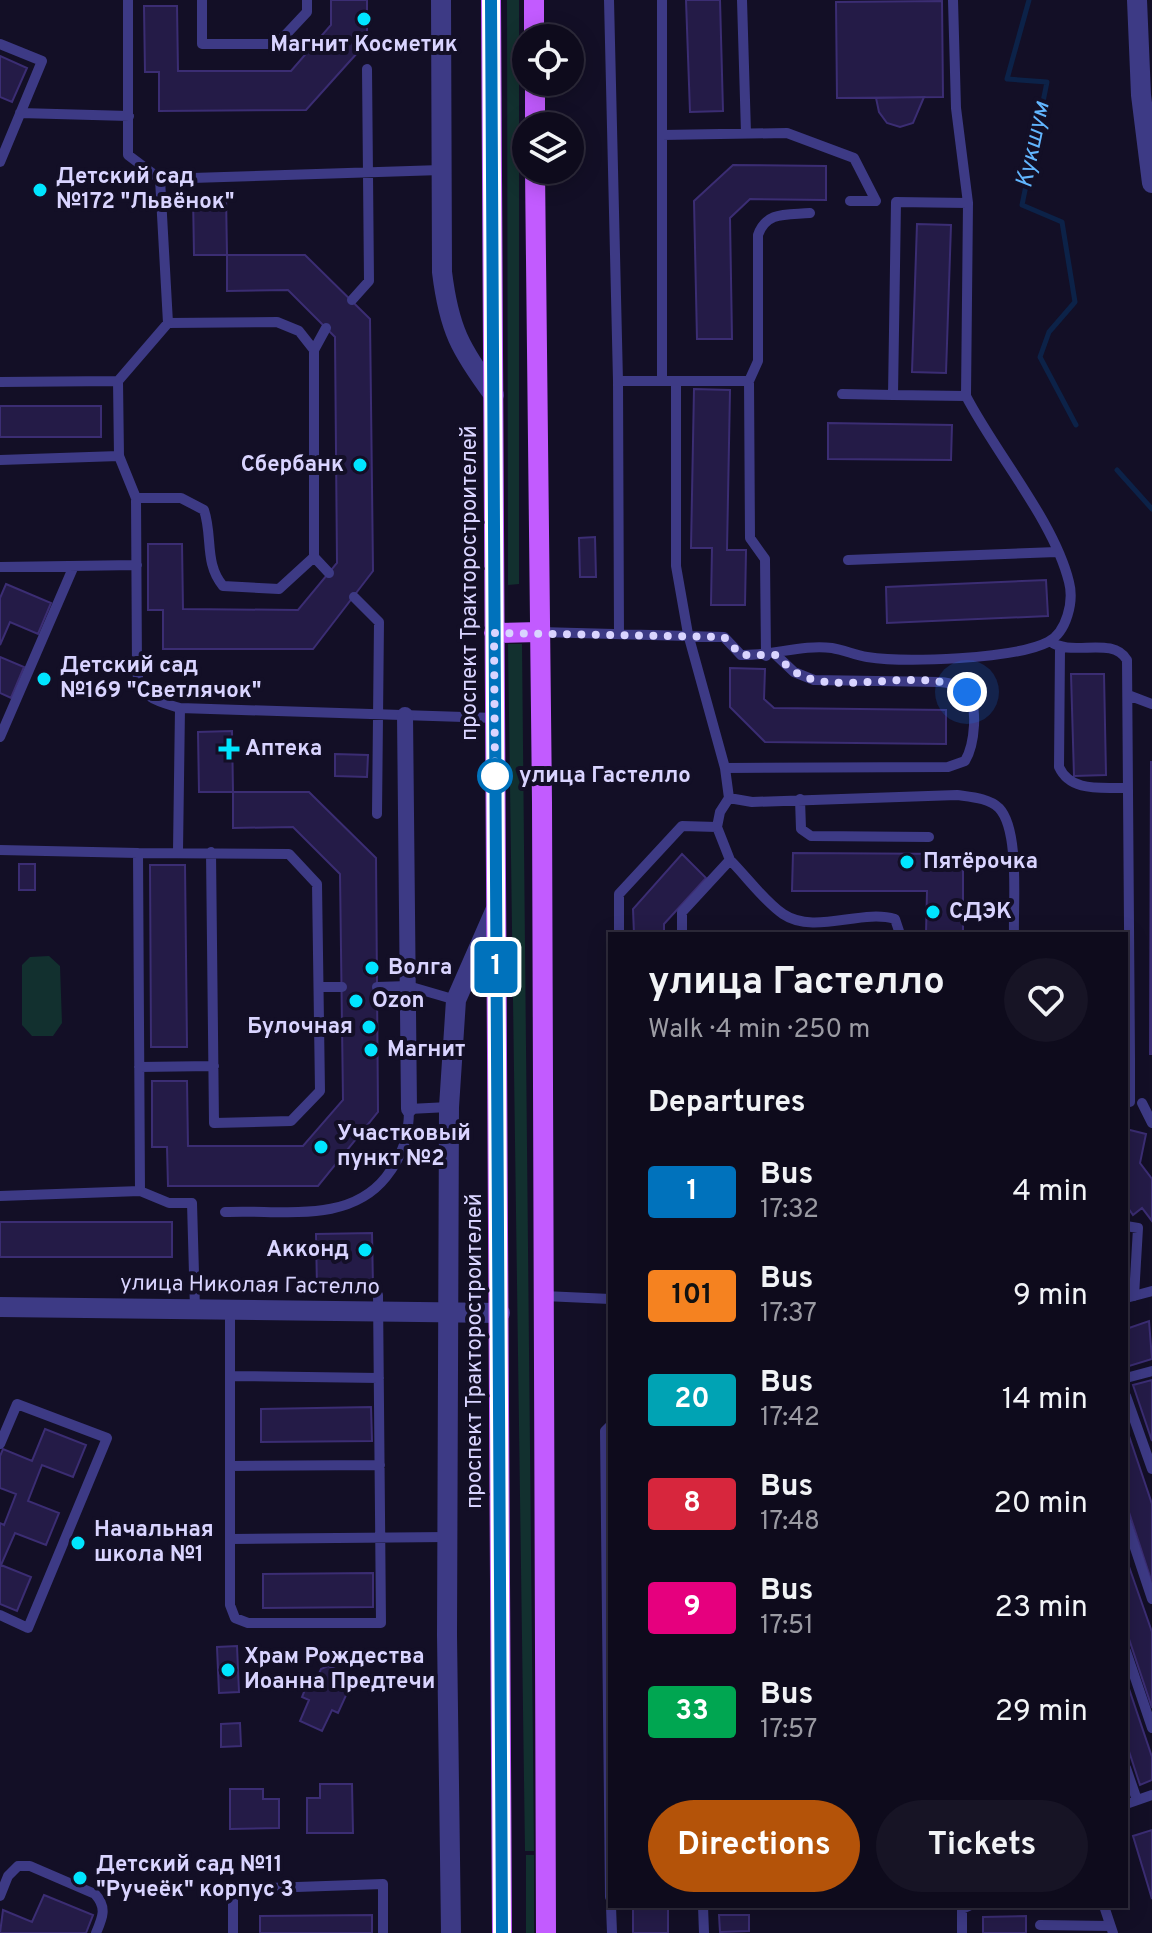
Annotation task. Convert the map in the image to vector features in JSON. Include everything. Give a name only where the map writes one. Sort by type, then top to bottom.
[{"type":"main road","name":"проспект Тракторостроителей","points":[[491,0],[502,1933]]},
{"type":"main road","points":[[534,0],[534,24]]},
{"type":"main road","points":[[535,184],[546,1933]]},
{"type":"main road","points":[[494,633],[539,632]]},
{"type":"street","points":[[441,0],[442,272],[448,316],[463,353],[494,395]]},
{"type":"street","points":[[1137,0],[1144,22],[1152,183]]},
{"type":"street","points":[[405,715],[409,1109]]},
{"type":"street","points":[[451,1933],[447,1635],[450,1537],[449,1107],[456,1000],[495,911]]},
{"type":"street","name":"улица Николая Гастелло","points":[[0,1307],[230,1310],[378,1304],[450,1312],[500,1313]]},
{"type":"lane","points":[[128,0],[128,155],[160,179],[441,170]]},
{"type":"lane","points":[[202,0],[202,44],[277,44],[307,12],[307,0]]},
{"type":"lane","points":[[609,0],[618,381],[619,633]]},
{"type":"lane","points":[[662,0],[662,381]]},
{"type":"lane","points":[[742,0],[746,133]]},
{"type":"lane","points":[[539,632],[688,634],[724,637],[741,655],[831,648],[869,658],[994,657],[1050,641],[1061,630],[1071,598],[1057,552],[966,396],[968,203],[956,108],[953,0]]},
{"type":"lane","points":[[0,44],[42,61],[0,162]]},
{"type":"lane","points":[[352,300],[369,281],[367,69]]},
{"type":"lane","points":[[20,113],[129,116]]},
{"type":"lane","points":[[662,135],[787,133],[854,158],[876,201],[850,201]]},
{"type":"lane","points":[[160,179],[168,323],[118,381],[119,456],[136,498],[138,684],[153,700],[180,708],[495,718]]},
{"type":"lane","points":[[893,395],[896,202],[968,203]]},
{"type":"lane","points":[[725,768],[948,767],[965,761],[971,750],[972,702],[967,692],[958,686],[940,682],[814,680],[794,672],[771,655],[765,559],[750,538],[749,381],[758,361],[758,235],[762,223],[772,216],[810,213]]},
{"type":"lane","points":[[168,323],[277,322],[299,331],[314,350]]},
{"type":"lane","points":[[326,328],[314,350],[314,557],[329,573]]},
{"type":"lane","points":[[0,382],[118,381]]},
{"type":"lane","points":[[618,381],[749,381]]},
{"type":"lane","points":[[676,381],[676,566],[688,634],[725,768],[729,798],[720,812],[717,827],[730,860],[783,914],[812,921],[883,916],[895,919],[899,932]]},
{"type":"lane","points":[[842,394],[966,396]]},
{"type":"lane","points":[[0,460],[119,456]]},
{"type":"lane","points":[[136,498],[181,498],[204,510],[209,524],[210,567],[223,586],[279,589],[314,557]]},
{"type":"lane","points":[[848,560],[1057,552]]},
{"type":"lane","points":[[0,567],[137,565]]},
{"type":"lane","points":[[0,737],[73,568]]},
{"type":"lane","points":[[354,597],[379,622],[377,814]]},
{"type":"lane","points":[[1050,641],[1060,649],[1113,648],[1122,652],[1127,660],[1127,932]]},
{"type":"lane","points":[[1060,649],[1059,767],[1064,779],[1074,785],[1127,788]]},
{"type":"lane","points":[[1128,695],[1152,704]]},
{"type":"lane","points":[[178,851],[180,708]]},
{"type":"lane","points":[[729,798],[752,802],[957,795],[981,799],[998,807],[1006,820],[1012,843],[1014,932]]},
{"type":"lane","points":[[800,799],[801,829],[811,836],[929,837]]},
{"type":"lane","points":[[619,932],[619,894],[682,826],[717,827]]},
{"type":"lane","points":[[0,850],[178,851],[289,854],[317,884],[320,1091],[291,1121],[214,1123],[211,852]]},
{"type":"lane","points":[[138,853],[140,1191]]},
{"type":"lane","points":[[682,932],[682,912],[730,860]]},
{"type":"lane","points":[[377,987],[408,986],[456,1000]]},
{"type":"lane","points":[[319,987],[342,987]]},
{"type":"lane","points":[[139,1067],[214,1066]]},
{"type":"lane","points":[[1128,1102],[1147,1103],[1152,1123]]},
{"type":"lane","points":[[225,1212],[332,1210],[353,1205],[379,1186],[398,1162],[409,1131],[409,1109],[449,1107]]},
{"type":"lane","points":[[0,1196],[140,1191],[169,1203],[192,1203],[195,1309]]},
{"type":"lane","points":[[1128,1226],[1138,1228],[1130,1297],[1152,1291]]},
{"type":"lane","points":[[544,1296],[608,1299]]},
{"type":"lane","points":[[230,1310],[230,1605],[235,1618],[248,1623],[381,1623],[378,1304]]},
{"type":"lane","points":[[1128,1377],[1152,1371]]},
{"type":"lane","points":[[230,1376],[379,1378]]},
{"type":"lane","points":[[1128,1402],[1152,1469]]},
{"type":"lane","points":[[0,1444],[17,1404],[107,1438],[28,1628],[0,1615]]},
{"type":"lane","points":[[608,1428],[605,1431],[608,1666]]},
{"type":"lane","points":[[230,1466],[380,1465]]},
{"type":"lane","points":[[1128,1527],[1152,1599]]},
{"type":"lane","points":[[231,1539],[450,1537]]},
{"type":"lane","points":[[1128,1657],[1152,1728]]},
{"type":"lane","points":[[1128,1782],[1131,1802],[1152,1795]]},
{"type":"lane","points":[[0,1896],[8,1876],[18,1866],[30,1866],[95,1894],[102,1902],[104,1915],[96,1933]]},
{"type":"lane","points":[[233,1933],[233,1897],[241,1889],[383,1884],[383,1933]]},
{"type":"lane","points":[[611,1908],[612,1933]]},
{"type":"lane","points":[[703,1908],[704,1933]]},
{"type":"lane","points":[[962,1933],[964,1908]]},
{"type":"lane","points":[[1040,1925],[1112,1929],[1105,1908]]},
{"type":"green space","points":[[507,0],[519,0],[519,24],[512,24],[512,96],[519,96],[519,112],[512,112],[512,184],[519,184],[519,584],[508,585]]},
{"type":"green space","points":[[508,644],[522,644],[534,1851],[525,1851]]},
{"type":"green space","points":[[49,956],[60,966],[62,1023],[53,1036],[32,1036],[22,1025],[22,965],[30,957]]},
{"type":"green space","points":[[526,1855],[534,1855],[534,1933],[526,1933]]},
{"type":"building","points":[[331,0],[367,0],[367,42],[306,110],[159,111],[159,72],[145,72],[144,6],[177,6],[178,71],[291,71],[331,25]]},
{"type":"building","points":[[686,0],[720,0],[723,111],[690,112]]},
{"type":"building","points":[[942,1],[943,97],[837,98],[836,2]]},
{"type":"building","points":[[0,56],[27,68],[12,102],[0,97]]},
{"type":"building","points":[[924,97],[913,123],[900,127],[887,123],[879,112],[876,98]]},
{"type":"building","points":[[733,165],[826,166],[826,200],[750,199],[730,218],[732,339],[697,339],[694,201]]},
{"type":"building","points":[[193,195],[226,195],[227,255],[194,255]]},
{"type":"building","points":[[917,224],[951,225],[946,373],[912,372]]},
{"type":"building","points":[[227,255],[305,255],[370,319],[373,571],[313,649],[163,649],[163,610],[148,610],[148,544],[182,544],[183,609],[298,610],[337,563],[335,337],[288,290],[227,291]]},
{"type":"building","points":[[694,389],[730,390],[727,550],[746,550],[745,605],[711,605],[712,548],[691,548]]},
{"type":"building","points":[[0,406],[101,406],[101,437],[0,437]]},
{"type":"building","points":[[828,423],[952,425],[951,460],[828,459]]},
{"type":"building","points":[[595,537],[596,577],[580,577],[579,538]]},
{"type":"building","points":[[1046,580],[1048,616],[887,623],[886,587]]},
{"type":"building","points":[[6,584],[51,603],[38,634],[10,622],[0,645],[0,598]]},
{"type":"building","points":[[0,657],[24,667],[11,698],[0,693]]},
{"type":"building","points":[[730,668],[765,669],[764,699],[774,708],[946,710],[946,744],[765,742],[730,707]]},
{"type":"building","points":[[1071,674],[1104,674],[1106,775],[1074,776]]},
{"type":"building","points":[[232,731],[233,792],[199,792],[198,732]]},
{"type":"building","points":[[335,754],[368,755],[367,777],[335,776]]},
{"type":"building","points":[[1151,762],[1152,1054],[1150,1054]]},
{"type":"building","points":[[233,792],[309,792],[376,858],[378,1112],[318,1186],[168,1186],[167,1147],[152,1147],[152,1081],[187,1081],[188,1146],[303,1146],[343,1100],[340,874],[293,827],[233,828]]},
{"type":"building","points":[[793,853],[963,854],[963,932],[926,932],[927,891],[792,891]]},
{"type":"building","points":[[682,854],[706,878],[664,924],[664,932],[634,932],[633,909]]},
{"type":"building","points":[[19,864],[35,864],[35,890],[19,890]]},
{"type":"building","points":[[150,865],[185,865],[187,1047],[151,1047]]},
{"type":"building","points":[[1128,1130],[1146,1134],[1140,1163],[1152,1179],[1152,1221],[1142,1208],[1133,1215],[1128,1208]]},
{"type":"building","points":[[0,1222],[172,1222],[172,1257],[0,1257]]},
{"type":"building","points":[[372,1233],[373,1287],[317,1288],[316,1234]]},
{"type":"building","points":[[1149,1321],[1152,1359],[1128,1366],[1128,1328]]},
{"type":"building","points":[[1152,1380],[1152,1441],[1133,1385]]},
{"type":"building","points":[[371,1407],[372,1441],[261,1442],[261,1409]]},
{"type":"building","points":[[45,1429],[86,1445],[73,1477],[42,1465],[28,1501],[59,1513],[46,1545],[15,1533],[1,1565],[31,1577],[17,1611],[0,1604],[0,1523],[4,1525],[16,1494],[0,1488],[0,1456],[3,1449],[32,1461]]},
{"type":"building","points":[[1128,1433],[1152,1504],[1152,1583],[1128,1509]]},
{"type":"building","points":[[1128,1564],[1152,1632],[1152,1708],[1128,1636]]},
{"type":"building","points":[[373,1573],[373,1607],[263,1608],[263,1574]]},
{"type":"building","name":"Храм Рождества Иоанна Предтечи","points":[[237,1646],[239,1692],[219,1693],[217,1647]]},
{"type":"building","points":[[328,1666],[343,1672],[346,1679],[342,1688],[348,1691],[338,1713],[332,1710],[322,1731],[300,1721],[309,1700],[302,1697],[311,1675],[317,1678],[321,1669]]},
{"type":"building","points":[[1128,1686],[1152,1757],[1152,1780],[1140,1785],[1128,1748]]},
{"type":"building","points":[[240,1723],[241,1746],[221,1747],[221,1724]]},
{"type":"building","points":[[320,1784],[352,1784],[353,1833],[307,1833],[307,1798],[320,1798]]},
{"type":"building","points":[[230,1789],[263,1789],[263,1799],[279,1799],[279,1828],[230,1829]]},
{"type":"building","points":[[1152,1830],[1152,1899],[1133,1836]]},
{"type":"building","points":[[44,1895],[93,1915],[86,1933],[0,1933],[3,1910],[32,1922]]},
{"type":"building","points":[[633,1908],[668,1908],[668,1933],[633,1933]]},
{"type":"building","points":[[372,1915],[372,1933],[260,1933],[260,1916]]},
{"type":"building","points":[[719,1915],[749,1915],[749,1931],[720,1932]]},
{"type":"building","points":[[1026,1916],[1026,1933],[983,1933],[983,1917]]},
{"type":"waterway","name":"Кукшум","points":[[1029,0],[1007,79],[1047,82],[1022,205],[1062,222],[1075,302],[1049,332],[1040,357],[1076,425]]},
{"type":"waterway","name":"Кукшум","points":[[1117,470],[1152,509]]},
{"type":"bus line","name":"1","points":[[491,0],[502,1933]]},
{"type":"place","name":"Магнит Косметик","points":[[364,19]]},
{"type":"place","name":"Детский сад №172 \"Львёнок\"","points":[[40,190]]},
{"type":"place","name":"Сбербанк","points":[[360,465]]},
{"type":"place","name":"Детский сад №169 \"Светлячок\"","points":[[44,679]]},
{"type":"place","name":"Аптека","points":[[229,749]]},
{"type":"place","name":"улица Гастелло","points":[[495,776]]},
{"type":"place","name":"Пятёрочка","points":[[907,862]]},
{"type":"place","name":"СДЭК","points":[[933,912]]},
{"type":"place","name":"Волга","points":[[372,968]]},
{"type":"place","name":"Ozon","points":[[356,1001]]},
{"type":"place","name":"Булочная","points":[[369,1027]]},
{"type":"place","name":"Магнит","points":[[371,1050]]},
{"type":"place","name":"Участковый пункт №2","points":[[321,1147]]},
{"type":"place","name":"Акконд","points":[[365,1250]]},
{"type":"place","name":"Начальная школа №1","points":[[78,1543]]},
{"type":"place","name":"Храм Рождества Иоанна Предтечи","points":[[228,1670]]},
{"type":"place","name":"Детский сад №11 \"Ручеёк\" корпус 3","points":[[80,1878]]},
{"type":"route","points":[[495,776],[494,633],[724,637],[741,655],[776,655],[794,672],[814,680],[940,682],[958,686],[967,692]]}]
